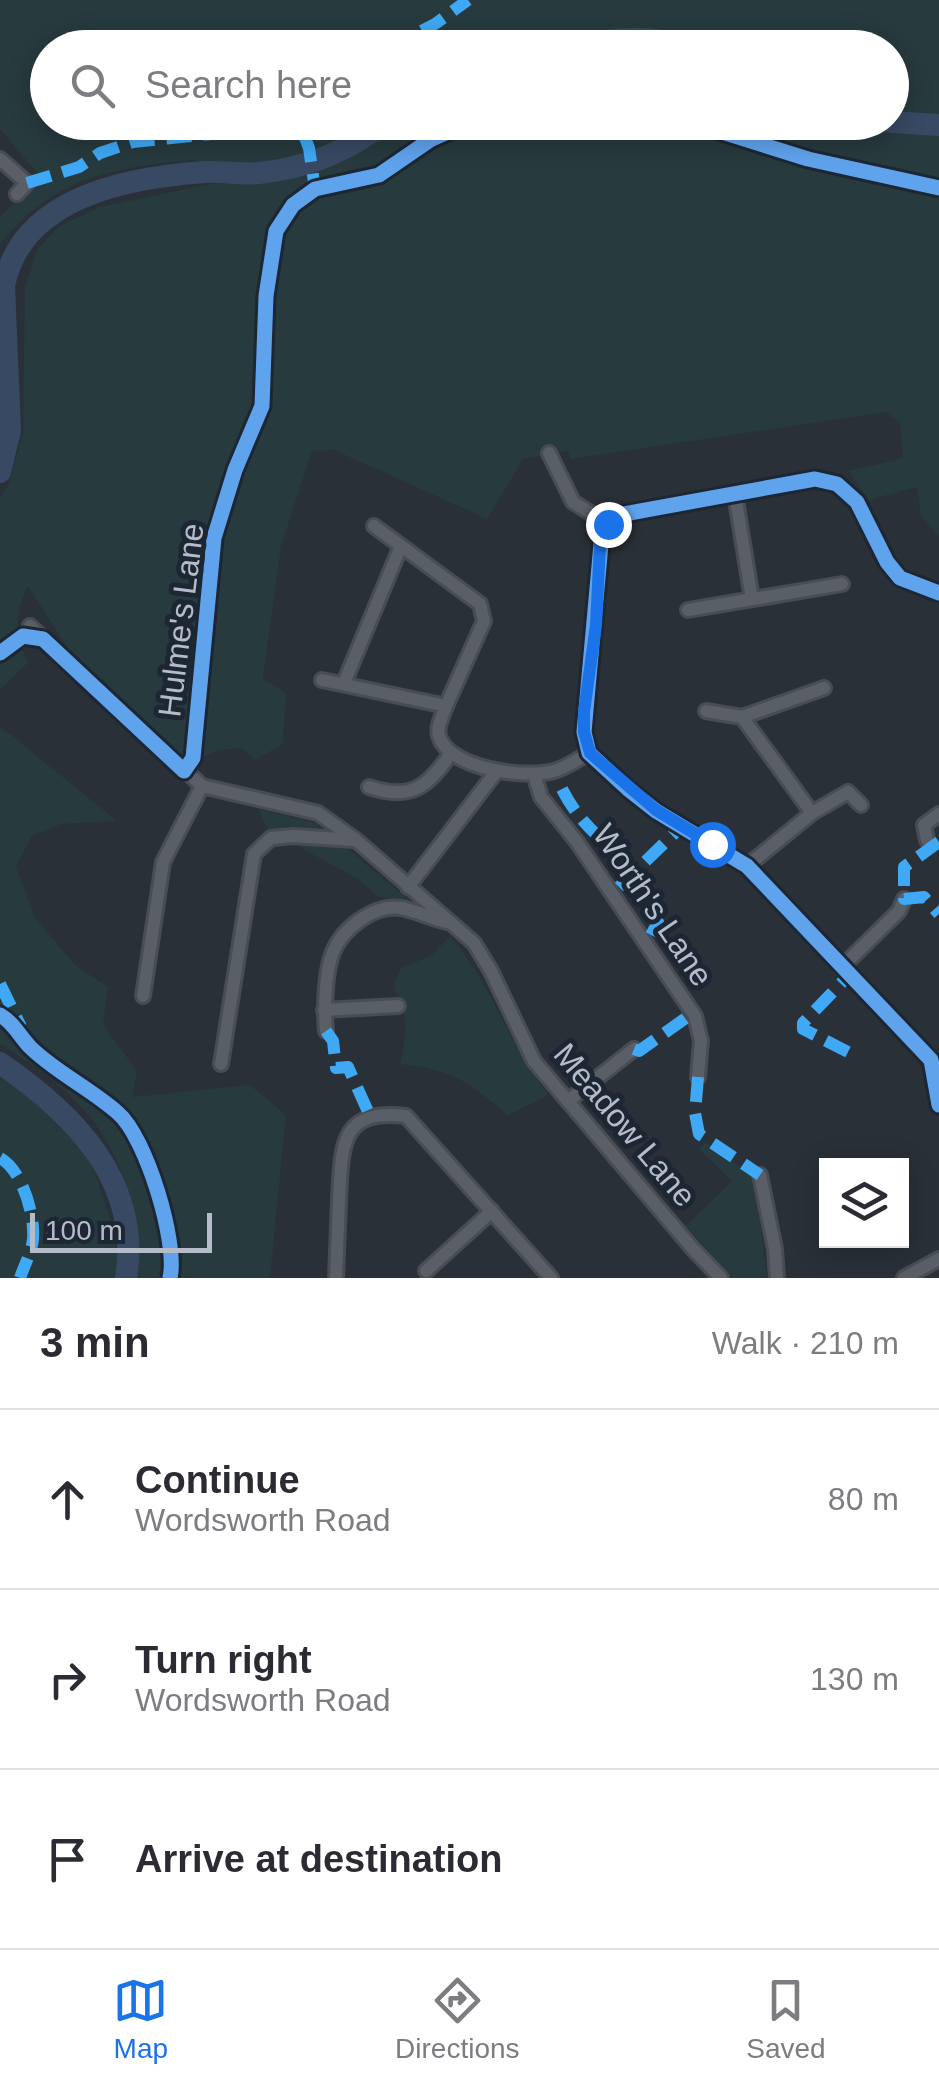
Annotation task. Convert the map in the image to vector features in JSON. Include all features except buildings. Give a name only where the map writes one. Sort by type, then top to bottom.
[{"type":"street","points":[[0,160],[27,182],[17,194]]},
{"type":"street","points":[[549,453],[574,502],[608,524]]},
{"type":"street","points":[[939,593],[900,578],[887,562],[857,502],[837,484],[815,479],[624,514],[602,533],[596,625],[584,712],[590,753],[656,810],[747,866],[842,968],[935,1058],[939,1105]]},
{"type":"street","points":[[735,494],[752,599]]},
{"type":"street","points":[[374,526],[480,604],[484,621],[438,726],[439,738],[451,753],[496,772],[534,774],[555,771],[590,753]]},
{"type":"street","points":[[344,683],[402,546]]},
{"type":"street","points":[[688,610],[842,584]]},
{"type":"street","name":"Meadow Lane","points":[[30,626],[202,786],[318,813],[356,840],[474,943],[492,971],[534,1061],[693,1250],[722,1278]]},
{"type":"street","points":[[322,680],[446,706]]},
{"type":"street","points":[[706,711],[742,717],[824,688]]},
{"type":"street","points":[[742,717],[812,813]]},
{"type":"street","points":[[369,787],[389,794],[416,790],[435,777],[451,753]]},
{"type":"street","points":[[408,887],[496,772]]},
{"type":"street","name":"Worth's Lane","points":[[534,774],[541,797],[577,842],[695,1016],[701,1041],[698,1077]]},
{"type":"street","points":[[143,996],[163,862],[202,786]]},
{"type":"street","points":[[747,866],[812,813],[848,792],[862,804]]},
{"type":"street","points":[[927,840],[924,825],[939,814]]},
{"type":"street","points":[[221,1064],[254,854],[271,838],[356,840]]},
{"type":"street","points":[[842,968],[902,905]]},
{"type":"street","points":[[326,1031],[324,1010],[332,952],[352,927],[376,909],[400,908],[449,922]]},
{"type":"street","points":[[324,1010],[398,1006]]},
{"type":"street","points":[[568,1101],[634,1049]]},
{"type":"street","points":[[336,1278],[342,1147],[351,1130],[368,1117],[384,1114],[406,1116],[551,1278]]},
{"type":"street","points":[[760,1175],[776,1249],[778,1278]]},
{"type":"street","points":[[426,1271],[492,1211]]},
{"type":"street","points":[[904,1278],[939,1259]]},
{"type":"green space","points":[[0,0],[939,0],[939,536],[921,516],[917,487],[869,500],[849,471],[903,458],[900,423],[886,412],[570,459],[568,451],[523,459],[487,519],[334,450],[312,451],[281,546],[263,679],[286,693],[283,744],[255,760],[241,748],[218,750],[191,763],[71,653],[28,586],[18,624],[28,663],[0,690],[0,498],[8,486],[23,433],[25,287],[37,250],[58,227],[100,207],[220,182],[195,160],[111,172],[65,189],[43,203],[0,244],[0,217],[30,187],[44,181],[0,129]]},
{"type":"green space","points":[[0,726],[117,821],[61,824],[32,836],[16,866],[34,916],[75,965],[108,987],[103,1025],[137,1071],[132,1097],[250,1085],[286,1115],[270,1278],[134,1278],[130,1201],[106,1139],[62,1088],[0,1044]]},
{"type":"green space","points":[[258,809],[316,823],[414,904],[377,896],[358,879],[294,844],[276,847]]},
{"type":"green space","points":[[450,936],[478,974],[549,1095],[508,1115],[459,1079],[400,1064],[405,1024],[393,987],[401,968],[432,955]]},
{"type":"green space","points":[[0,1077],[58,1120],[82,1148],[109,1216],[118,1255],[116,1278],[0,1278]]},
{"type":"green space","points":[[706,1142],[755,1177],[767,1278],[733,1278],[686,1226],[732,1181],[699,1149]]},
{"type":"waterway","points":[[909,123],[939,125]]},
{"type":"waterway","points":[[0,472],[10,431],[4,286],[14,256],[32,231],[82,197],[112,187],[176,175],[276,171],[342,150],[358,140]]},
{"type":"waterway","points":[[0,1063],[53,1104],[96,1153],[123,1211],[128,1243],[126,1278]]},
{"type":"marked path","points":[[424,30],[468,0]]},
{"type":"marked path","points":[[27,183],[79,167],[100,153],[153,140]]},
{"type":"marked path","points":[[306,140],[315,189]]},
{"type":"marked path","points":[[562,789],[586,824],[638,868]]},
{"type":"marked path","points":[[619,887],[682,826]]},
{"type":"marked path","points":[[939,842],[904,867],[904,899],[924,897],[939,914]]},
{"type":"marked path","points":[[651,935],[658,922],[654,917]]},
{"type":"marked path","points":[[848,1052],[803,1029],[803,1023],[849,975]]},
{"type":"marked path","points":[[0,984],[21,1027]]},
{"type":"marked path","points":[[634,1049],[639,1051],[693,1013]]},
{"type":"marked path","points":[[326,1031],[333,1041],[336,1068],[348,1067],[370,1116]]},
{"type":"marked path","points":[[698,1077],[695,1113],[699,1134],[760,1175]]},
{"type":"marked path","points":[[0,1158],[21,1182],[32,1217],[32,1244],[20,1278]]},
{"type":"cycle path","name":"Hulme's Lane","points":[[0,653],[23,636],[43,639],[184,771],[193,758],[214,538],[235,470],[262,406],[266,296],[276,231],[293,205],[315,189],[379,175],[430,140]]},
{"type":"cycle path","points":[[747,140],[808,159],[939,188]]},
{"type":"cycle path","points":[[939,593],[900,578],[887,562],[857,502],[837,484],[815,479],[624,514],[602,533],[584,732],[589,753],[628,789],[656,811],[747,866],[931,1060],[939,1105]]},
{"type":"cycle path","points":[[0,1015],[41,1057],[108,1104],[129,1126],[158,1191],[169,1240],[170,1278]]},
{"type":"route","points":[[608,524],[600,545],[596,625],[584,712],[590,753],[656,810],[712,844]]}]
